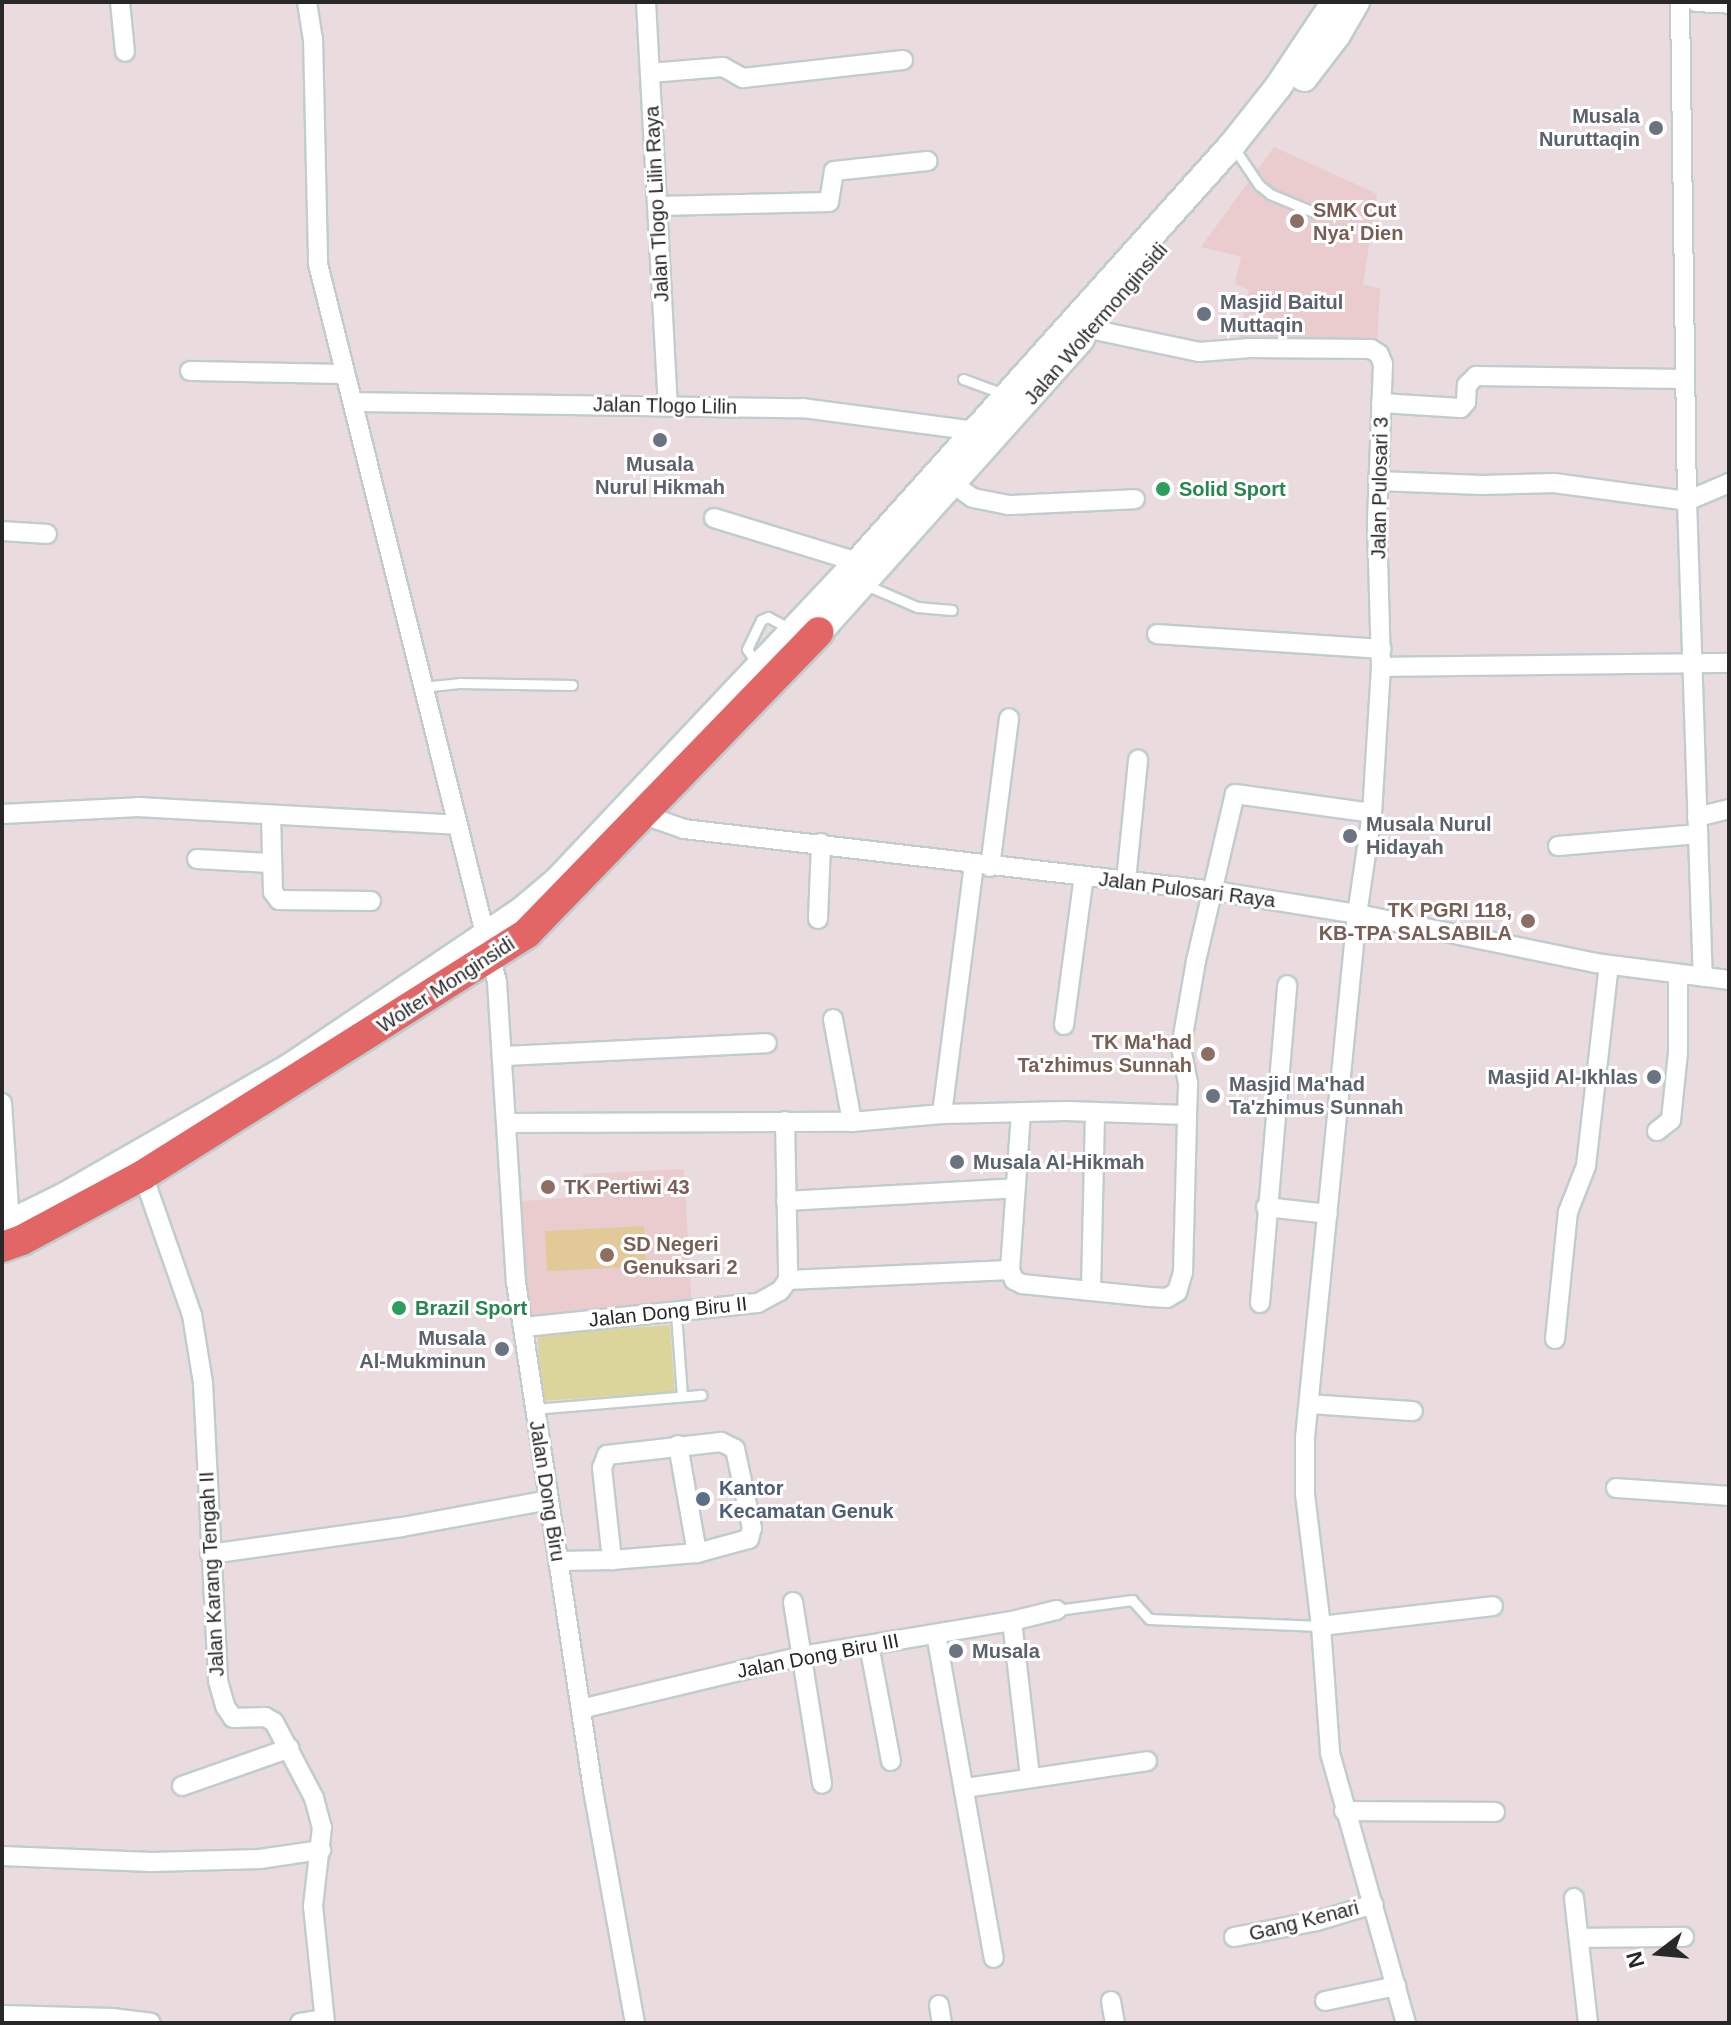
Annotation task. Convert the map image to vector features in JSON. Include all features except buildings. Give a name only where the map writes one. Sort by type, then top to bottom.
[{"type":"main road","name":"Jalan Woltermonginsidi","points":[[860,573],[975,431],[1016,400],[1090,329],[1236,152],[1335,2]]},
{"type":"main road","name":"Jalan Woltermonginsidi","points":[[808,626],[953,484],[1016,400],[1337,35],[1356,2]]},
{"type":"main road","name":"Wolter Monginsidi","points":[[5,1232],[22,1240],[143,1175],[488,946],[557,881],[760,667],[808,626]]},
{"type":"main road","name":"Wolter Monginsidi","points":[[5,1232],[290,1067],[488,946],[527,933],[644,815],[808,626]]},
{"type":"street","points":[[120,2],[125,52]]},
{"type":"street","name":"Jalan Dong Biru","points":[[307,2],[313,38],[318,264],[488,946],[504,1056],[514,1267],[581,1709],[635,2023]]},
{"type":"street","points":[[1680,2],[1684,379],[1703,977]]},
{"type":"street","points":[[1696,2],[1729,4]]},
{"type":"street","name":"Jalan Tlogo Lilin Raya","points":[[649,3],[668,406]]},
{"type":"street","points":[[650,73],[723,67],[743,78],[903,60]]},
{"type":"street","points":[[657,206],[829,202],[834,171],[927,161]]},
{"type":"street","name":"Jalan Pulosari 3","points":[[1090,329],[1199,352],[1250,348],[1371,349],[1379,354],[1383,364],[1378,481],[1381,658],[1372,813],[1357,914],[1309,1404],[1305,1494],[1321,1626],[1330,1753],[1406,2023]]},
{"type":"street","points":[[190,371],[345,374]]},
{"type":"street","points":[[1381,403],[1461,408],[1466,402],[1467,385],[1476,376],[1684,379]]},
{"type":"street","name":"Jalan Tlogo Lilin","points":[[353,402],[803,408],[975,431]]},
{"type":"street","points":[[1378,481],[1482,485],[1554,483],[1687,501],[1729,483]]},
{"type":"street","points":[[953,484],[973,498],[1009,505],[1135,499]]},
{"type":"street","points":[[714,518],[860,573]]},
{"type":"street","points":[[2,531],[47,534]]},
{"type":"street","points":[[1157,634],[1381,658],[1729,663]]},
{"type":"street","points":[[942,1114],[1009,718]]},
{"type":"street","points":[[1126,881],[1138,760]]},
{"type":"street","points":[[1021,1112],[1010,1270],[1014,1280],[1022,1284],[1167,1298],[1177,1292],[1183,1272],[1188,1083],[1181,1047],[1196,961],[1215,891],[1235,794],[1372,813]]},
{"type":"street","points":[[2,814],[138,807],[456,825]]},
{"type":"street","points":[[1558,846],[1698,825],[1729,809]]},
{"type":"street","name":"Jalan Pulosari Raya","points":[[644,815],[684,829],[1215,891],[1357,914],[1609,965],[1729,980]]},
{"type":"street","points":[[271,816],[270,863],[273,892],[279,900],[371,901]]},
{"type":"street","points":[[818,919],[821,843]]},
{"type":"street","points":[[197,859],[270,863]]},
{"type":"street","points":[[1064,1025],[1084,876]]},
{"type":"street","points":[[1555,1339],[1568,1212],[1586,1166],[1609,965]]},
{"type":"street","points":[[1657,1131],[1671,1120],[1678,1052],[1678,974]]},
{"type":"street","points":[[1260,1303],[1287,985]]},
{"type":"street","points":[[833,1019],[852,1122]]},
{"type":"street","points":[[504,1056],[767,1043]]},
{"type":"street","points":[[2,1103],[5,1232]]},
{"type":"street","points":[[506,1123],[852,1122],[942,1114],[1021,1112],[1187,1115]]},
{"type":"street","points":[[1091,1290],[1095,1112]]},
{"type":"street","points":[[785,1121],[788,1280],[1010,1270]]},
{"type":"street","name":"Jalan Karang Tengah II","points":[[143,1175],[192,1315],[203,1383],[214,1662],[225,1706],[233,1718],[270,1719],[290,1748],[314,1798],[322,1827],[313,1906],[324,2021]]},
{"type":"street","points":[[786,1201],[1016,1188]]},
{"type":"street","points":[[1266,1207],[1328,1214]]},
{"type":"street","name":"Jalan Dong Biru II","points":[[524,1327],[758,1303],[780,1291],[788,1280]]},
{"type":"street","points":[[1309,1404],[1413,1411]]},
{"type":"street","points":[[558,1561],[612,1560],[697,1553],[745,1541],[752,1528],[735,1449],[721,1442],[613,1453],[604,1458],[612,1560]]},
{"type":"street","points":[[678,1445],[697,1553]]},
{"type":"street","points":[[1616,1488],[1729,1496]]},
{"type":"street","points":[[210,1554],[402,1527],[549,1500]]},
{"type":"street","points":[[793,1602],[822,1784]]},
{"type":"street","points":[[1321,1626],[1493,1606]]},
{"type":"street","name":"Jalan Dong Biru III","points":[[581,1709],[802,1656],[1012,1621],[1057,1610]]},
{"type":"street","points":[[1012,1621],[1030,1776]]},
{"type":"street","points":[[936,1634],[994,1958]]},
{"type":"street","points":[[869,1645],[891,1761]]},
{"type":"street","points":[[182,1786],[290,1748]]},
{"type":"street","points":[[965,1788],[1147,1761]]},
{"type":"street","points":[[1344,1811],[1495,1812]]},
{"type":"street","points":[[2,1856],[168,1862],[272,1858],[321,1850]]},
{"type":"street","points":[[1574,1898],[1581,1938],[1588,2023]]},
{"type":"street","name":"Gang Kenari","points":[[1234,1937],[1317,1921],[1374,1904]]},
{"type":"street","points":[[1581,1938],[1684,1937]]},
{"type":"street","points":[[1325,2001],[1396,1986]]},
{"type":"street","points":[[1111,2001],[1115,2023]]},
{"type":"street","points":[[2,2015],[112,2018],[151,2023]]},
{"type":"street","points":[[300,2023],[324,2021]]},
{"type":"lane","points":[[1236,152],[1270,194],[1316,213]]},
{"type":"lane","points":[[963,379],[1016,400]]},
{"type":"lane","points":[[860,573],[917,607],[952,610]]},
{"type":"lane","points":[[422,687],[459,683],[572,685]]},
{"type":"lane","points":[[676,1313],[682,1396]]},
{"type":"lane","points":[[534,1409],[701,1395]]},
{"type":"lane","points":[[1057,1610],[1132,1600],[1149,1619],[1321,1626]]},
{"type":"shaded area","name":"SMK Cut Nya' Dien","points":[[1274,147],[1377,194],[1363,285],[1380,288],[1377,343],[1238,341],[1249,290],[1235,284],[1241,257],[1272,264],[1201,247]]},
{"type":"shaded area","name":"SD Negeri Genuksari 2","points":[[684,1169],[692,1310],[529,1319],[522,1201],[584,1197],[583,1174]]},
{"type":"shaded area","points":[[644,1226],[646,1266],[547,1271],[545,1231]]},
{"type":"shaded area","points":[[670,1325],[675,1392],[542,1401],[537,1334]]},
{"type":"place","name":"Musala Nuruttaqin","points":[[1656,128]]},
{"type":"place","name":"SMK Cut Nya' Dien","points":[[1297,221]]},
{"type":"place","name":"Masjid Baitul Muttaqin","points":[[1204,314]]},
{"type":"place","name":"Musala Nurul Hikmah","points":[[660,440]]},
{"type":"place","name":"Solid Sport","points":[[1163,489]]},
{"type":"place","name":"Musala Nurul Hidayah","points":[[1350,836]]},
{"type":"place","name":"TK PGRI 118, KB-TPA SALSABILA","points":[[1528,921]]},
{"type":"place","name":"TK Ma'had Ta'zhimus Sunnah","points":[[1208,1054]]},
{"type":"place","name":"Masjid Al-Ikhlas","points":[[1654,1077]]},
{"type":"place","name":"Masjid Ma'had Ta'zhimus Sunnah","points":[[1213,1096]]},
{"type":"place","name":"Musala Al-Hikmah","points":[[957,1162]]},
{"type":"place","name":"TK Pertiwi 43","points":[[548,1187]]},
{"type":"place","name":"SD Negeri Genuksari 2","points":[[607,1255]]},
{"type":"place","name":"Brazil Sport","points":[[399,1308]]},
{"type":"place","name":"Musala Al-Mukminun","points":[[502,1349]]},
{"type":"place","name":"Kantor Kecamatan Genuk","points":[[703,1499]]},
{"type":"place","name":"Musala","points":[[956,1651]]}]
